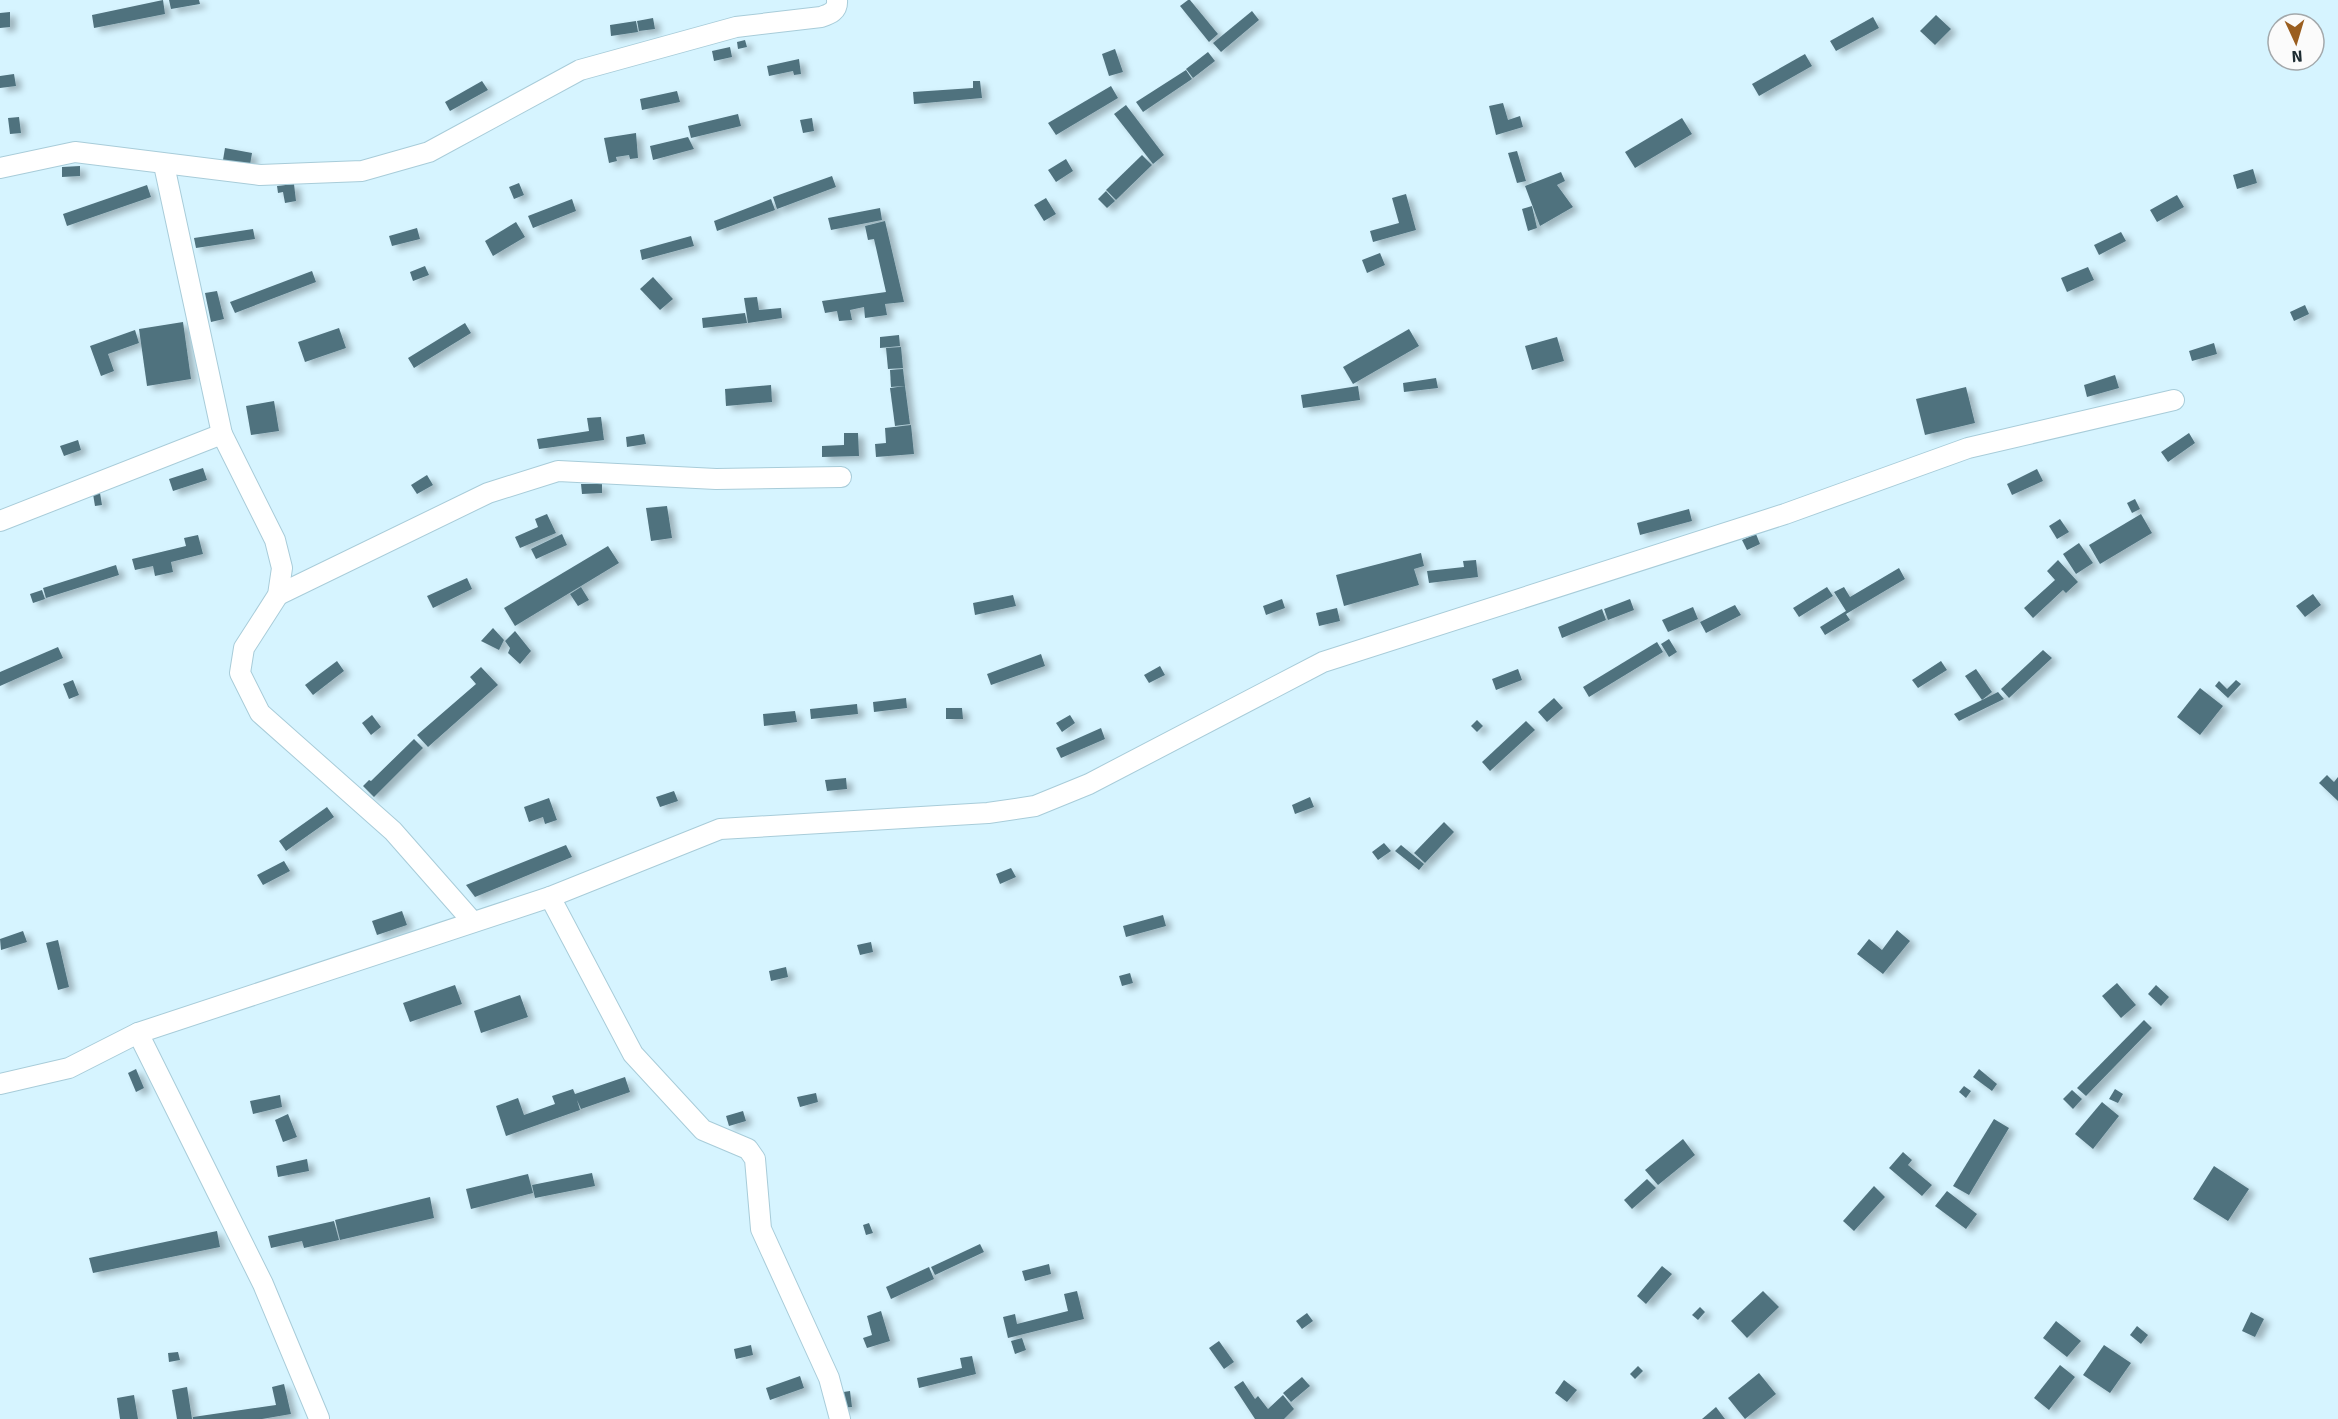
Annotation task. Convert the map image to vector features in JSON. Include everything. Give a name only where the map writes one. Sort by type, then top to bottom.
[{"type":"street","points":[[0,168],[75,152],[164,165],[260,175],[362,171],[429,152],[580,70],[736,27],[821,17],[832,13],[837,0]]},
{"type":"street","points":[[164,165],[222,434],[275,540],[282,568],[278,596],[244,648],[240,673],[260,713],[393,831],[473,922]]},
{"type":"street","points":[[0,1084],[69,1068],[138,1034],[550,897],[720,829],[988,813],[1035,806],[1089,784],[1323,662],[1785,514],[1968,448],[2174,400]]},
{"type":"street","points":[[0,521],[222,434]]},
{"type":"street","points":[[278,596],[488,493],[558,471],[716,480],[841,477]]},
{"type":"street","points":[[550,897],[633,1054],[703,1130],[748,1149],[755,1159],[761,1229],[830,1378],[840,1419]]},
{"type":"street","points":[[138,1034],[263,1284],[319,1418]]},
{"type":"building","points":[[163,0],[165,14],[94,28],[92,15]]},
{"type":"building","points":[[169,0],[199,0],[200,4],[171,9]]},
{"type":"building","points":[[1188,0],[1218,34],[1209,42],[1180,6]]},
{"type":"building","points":[[1252,11],[1259,20],[1221,52],[1213,43]]},
{"type":"building","points":[[10,12],[10,27],[0,28],[0,13]]},
{"type":"building","points":[[1936,15],[1951,29],[1935,45],[1920,31]]},
{"type":"building","points":[[1873,17],[1879,28],[1836,51],[1830,41]]},
{"type":"building","points":[[653,18],[655,29],[639,31],[637,21]]},
{"type":"building","points":[[636,21],[638,32],[611,36],[610,25]]},
{"type":"building","points":[[745,40],[747,47],[738,49],[737,42]]},
{"type":"building","points":[[730,47],[732,57],[714,61],[712,51]]},
{"type":"building","points":[[1115,49],[1123,72],[1109,76],[1102,54]]},
{"type":"building","points":[[1208,52],[1215,61],[1193,78],[1186,69]]},
{"type":"building","points":[[1805,54],[1812,66],[1759,96],[1752,84]]},
{"type":"building","points":[[799,59],[801,74],[794,75],[793,71],[769,76],[767,66]]},
{"type":"building","points":[[1186,70],[1192,79],[1143,112],[1136,102]]},
{"type":"building","points":[[14,74],[16,86],[0,88],[0,76]]},
{"type":"building","points":[[482,81],[488,90],[450,111],[445,102]]},
{"type":"building","points":[[973,81],[980,81],[982,98],[914,104],[913,92],[973,88]]},
{"type":"building","points":[[1111,86],[1118,98],[1056,135],[1048,123]]},
{"type":"building","points":[[677,91],[680,102],[642,110],[640,99]]},
{"type":"building","points":[[1503,103],[1508,120],[1520,116],[1523,127],[1496,135],[1489,106]]},
{"type":"building","points":[[1126,105],[1164,155],[1153,164],[1114,114]]},
{"type":"building","points":[[738,114],[741,126],[691,138],[688,126]]},
{"type":"building","points":[[19,117],[21,133],[10,134],[8,118]]},
{"type":"building","points":[[812,118],[814,131],[803,133],[800,120]]},
{"type":"building","points":[[1682,118],[1692,134],[1635,168],[1625,152]]},
{"type":"building","points":[[636,133],[638,158],[630,159],[629,155],[616,157],[617,161],[609,163],[604,138]]},
{"type":"building","points":[[688,137],[694,149],[653,160],[650,146]]},
{"type":"building","points":[[225,148],[252,153],[250,165],[223,160]]},
{"type":"building","points":[[1517,151],[1526,181],[1517,183],[1508,153]]},
{"type":"building","points":[[1142,155],[1152,165],[1116,200],[1106,190]]},
{"type":"building","points":[[1066,159],[1073,171],[1056,182],[1048,170]]},
{"type":"building","points":[[80,166],[80,176],[62,177],[62,167]]},
{"type":"building","points":[[2253,169],[2257,183],[2237,189],[2233,175]]},
{"type":"building","points":[[1561,172],[1565,181],[1557,185],[1573,207],[1540,226],[1525,186]]},
{"type":"building","points":[[832,176],[836,187],[777,209],[773,197]]},
{"type":"building","points":[[519,183],[524,195],[514,199],[509,187]]},
{"type":"building","points":[[294,184],[296,201],[285,203],[283,192],[278,193],[277,186]]},
{"type":"building","points":[[147,185],[151,197],[67,226],[63,214]]},
{"type":"building","points":[[1106,191],[1115,201],[1107,208],[1098,199]]},
{"type":"building","points":[[1406,194],[1416,230],[1373,242],[1370,231],[1399,223],[1392,198]]},
{"type":"building","points":[[2177,195],[2184,207],[2157,222],[2150,210]]},
{"type":"building","points":[[1046,198],[1056,214],[1044,221],[1034,205]]},
{"type":"building","points":[[572,199],[576,211],[533,228],[528,216]]},
{"type":"building","points":[[771,199],[775,210],[717,231],[714,221]]},
{"type":"building","points":[[1532,206],[1537,228],[1528,231],[1522,209]]},
{"type":"building","points":[[880,208],[882,220],[831,230],[828,218]]},
{"type":"building","points":[[885,221],[904,302],[885,304],[887,315],[865,318],[864,307],[850,310],[852,320],[839,321],[837,311],[825,313],[822,301],[886,292],[874,239],[868,240],[865,226]]},
{"type":"building","points":[[516,222],[525,237],[493,256],[485,241]]},
{"type":"building","points":[[417,228],[420,239],[392,246],[389,236]]},
{"type":"building","points":[[253,229],[255,239],[196,248],[194,238]]},
{"type":"building","points":[[2121,232],[2126,241],[2099,255],[2094,245]]},
{"type":"building","points":[[691,236],[694,246],[642,260],[640,250]]},
{"type":"building","points":[[1380,253],[1385,265],[1367,273],[1362,260]]},
{"type":"building","points":[[425,266],[429,275],[413,281],[410,272]]},
{"type":"building","points":[[2088,267],[2094,280],[2067,292],[2061,278]]},
{"type":"building","points":[[312,271],[316,282],[235,313],[230,302]]},
{"type":"building","points":[[653,277],[673,299],[660,310],[640,289]]},
{"type":"building","points":[[217,291],[224,319],[211,322],[205,293]]},
{"type":"building","points":[[757,297],[759,310],[781,308],[782,318],[748,323],[744,298]]},
{"type":"building","points":[[2305,305],[2309,314],[2294,321],[2290,312]]},
{"type":"building","points":[[745,313],[747,323],[703,328],[702,318]]},
{"type":"building","points":[[183,322],[191,379],[147,386],[139,329]]},
{"type":"building","points":[[465,323],[471,333],[414,368],[408,358]]},
{"type":"building","points":[[339,328],[346,348],[305,362],[298,342]]},
{"type":"building","points":[[1409,329],[1419,346],[1353,384],[1343,367]]},
{"type":"building","points":[[135,330],[139,343],[108,354],[114,371],[101,376],[90,346]]},
{"type":"building","points":[[899,335],[900,346],[880,348],[880,337]]},
{"type":"building","points":[[1557,337],[1564,361],[1532,370],[1525,346]]},
{"type":"building","points":[[2214,343],[2217,354],[2192,361],[2189,351]]},
{"type":"building","points":[[901,347],[903,368],[888,369],[886,348]]},
{"type":"building","points":[[903,369],[905,386],[891,387],[890,370]]},
{"type":"building","points":[[2115,375],[2119,388],[2087,397],[2084,385]]},
{"type":"building","points":[[1436,378],[1438,388],[1404,392],[1403,383]]},
{"type":"building","points":[[771,385],[772,402],[726,406],[725,389]]},
{"type":"building","points":[[905,386],[910,424],[895,426],[890,388]]},
{"type":"building","points":[[1358,386],[1360,400],[1303,408],[1301,395]]},
{"type":"building","points":[[1966,387],[1975,423],[1925,435],[1916,399]]},
{"type":"building","points":[[274,401],[279,431],[251,435],[246,406]]},
{"type":"building","points":[[601,417],[604,440],[539,449],[537,439],[589,431],[587,418]]},
{"type":"building","points":[[911,425],[914,454],[876,457],[875,444],[886,443],[885,428]]},
{"type":"building","points":[[844,433],[858,433],[859,456],[822,457],[822,446],[844,445]]},
{"type":"building","points":[[2189,433],[2195,443],[2168,462],[2161,452]]},
{"type":"building","points":[[644,434],[646,444],[627,447],[626,437]]},
{"type":"building","points":[[78,440],[81,450],[64,456],[60,446]]},
{"type":"building","points":[[203,468],[207,480],[173,491],[169,479]]},
{"type":"building","points":[[2037,469],[2043,481],[2012,495],[2007,484]]},
{"type":"building","points":[[427,475],[433,485],[417,494],[411,485]]},
{"type":"building","points":[[581,484],[602,484],[602,493],[582,494]]},
{"type":"building","points":[[100,493],[102,505],[95,506],[93,494]]},
{"type":"building","points":[[2135,499],[2140,509],[2132,513],[2127,503]]},
{"type":"building","points":[[667,506],[672,538],[651,541],[646,508]]},
{"type":"building","points":[[1689,509],[1692,521],[1640,535],[1637,523]]},
{"type":"building","points":[[547,514],[556,533],[520,548],[515,537],[538,527],[535,519]]},
{"type":"building","points":[[2141,514],[2152,533],[2100,564],[2089,545]]},
{"type":"building","points":[[2060,519],[2069,532],[2057,539],[2049,526]]},
{"type":"building","points":[[562,534],[567,545],[536,559],[531,549]]},
{"type":"building","points":[[1756,534],[1760,544],[1747,550],[1742,540]]},
{"type":"building","points":[[198,535],[203,554],[171,562],[173,572],[155,576],[153,566],[135,570],[132,559],[186,546],[184,538]]},
{"type":"building","points":[[2079,543],[2093,563],[2076,574],[2063,554]]},
{"type":"building","points":[[608,546],[619,563],[515,626],[504,608]]},
{"type":"building","points":[[1421,553],[1424,566],[1414,569],[1419,585],[1344,606],[1336,575]]},
{"type":"building","points":[[1476,560],[1478,577],[1429,583],[1427,571],[1464,567],[1463,561]]},
{"type":"building","points":[[2058,560],[2078,582],[2066,593],[2063,590],[2033,618],[2024,608],[2055,580],[2047,571]]},
{"type":"building","points":[[116,565],[119,575],[46,598],[43,588]]},
{"type":"building","points":[[1899,568],[1905,579],[1846,614],[1850,620],[1825,635],[1820,627],[1846,611],[1834,592],[1844,587],[1850,597]]},
{"type":"building","points":[[467,578],[472,589],[433,608],[427,596]]},
{"type":"building","points":[[581,587],[589,600],[578,606],[570,594]]},
{"type":"building","points":[[1827,587],[1833,596],[1799,617],[1793,608]]},
{"type":"building","points":[[42,590],[45,599],[33,603],[30,594]]},
{"type":"building","points":[[2313,594],[2321,605],[2305,617],[2296,606]]},
{"type":"building","points":[[1013,595],[1016,606],[975,615],[973,603]]},
{"type":"building","points":[[1282,599],[1285,608],[1266,615],[1263,606]]},
{"type":"building","points":[[1630,599],[1634,610],[1608,620],[1604,609]]},
{"type":"building","points":[[1735,605],[1741,615],[1706,633],[1700,622]]},
{"type":"building","points":[[1693,607],[1698,619],[1668,632],[1662,620]]},
{"type":"building","points":[[1337,608],[1340,621],[1319,626],[1316,613]]},
{"type":"building","points":[[1602,609],[1606,620],[1562,638],[1558,627]]},
{"type":"building","points":[[493,628],[504,640],[499,650],[481,641]]},
{"type":"building","points":[[515,631],[531,651],[520,664],[508,653],[510,648],[505,641]]},
{"type":"building","points":[[1669,639],[1677,652],[1669,657],[1661,644]]},
{"type":"building","points":[[1657,642],[1663,652],[1589,697],[1583,687]]},
{"type":"building","points":[[58,647],[63,658],[0,686],[0,672]]},
{"type":"building","points":[[2043,650],[2052,658],[2009,698],[2001,689]]},
{"type":"building","points":[[1041,654],[1045,666],[991,685],[987,674]]},
{"type":"building","points":[[337,661],[344,671],[313,695],[305,685]]},
{"type":"building","points":[[1941,661],[1947,670],[1918,688],[1912,680]]},
{"type":"building","points":[[1160,666],[1165,675],[1149,683],[1144,675]]},
{"type":"building","points":[[481,667],[498,685],[428,747],[417,735],[476,684],[470,677]]},
{"type":"building","points":[[1518,669],[1522,680],[1496,690],[1492,679]]},
{"type":"building","points":[[1976,669],[1992,692],[1982,700],[1965,676]]},
{"type":"building","points":[[73,680],[79,695],[69,699],[63,684]]},
{"type":"building","points":[[2236,680],[2241,684],[2228,698],[2215,686],[2219,681],[2227,689]]},
{"type":"building","points":[[2200,688],[2223,706],[2200,735],[2177,717]]},
{"type":"building","points":[[1998,692],[2004,699],[1959,721],[1954,714]]},
{"type":"building","points":[[906,698],[907,708],[874,712],[873,702]]},
{"type":"building","points":[[1554,698],[1563,708],[1547,722],[1538,712]]},
{"type":"building","points":[[857,704],[858,714],[811,719],[810,709]]},
{"type":"building","points":[[946,708],[962,708],[963,719],[946,719]]},
{"type":"building","points":[[795,711],[797,722],[764,726],[763,714]]},
{"type":"building","points":[[372,715],[381,727],[371,735],[362,723]]},
{"type":"building","points":[[1070,715],[1075,723],[1062,732],[1056,723]]},
{"type":"building","points":[[1477,720],[1483,726],[1477,732],[1471,726]]},
{"type":"building","points":[[1526,721],[1535,730],[1490,771],[1482,762]]},
{"type":"building","points":[[1101,728],[1105,739],[1061,758],[1056,748]]},
{"type":"building","points":[[414,739],[423,748],[374,797],[363,786]]},
{"type":"building","points":[[2327,775],[2334,782],[2338,777],[2338,801],[2319,783]]},
{"type":"building","points":[[846,778],[847,789],[827,791],[825,780]]},
{"type":"building","points":[[674,791],[678,801],[660,807],[656,797]]},
{"type":"building","points":[[1310,797],[1314,807],[1295,814],[1292,805]]},
{"type":"building","points":[[549,798],[557,820],[545,824],[543,817],[529,822],[524,807]]},
{"type":"building","points":[[327,807],[334,817],[286,851],[279,841]]},
{"type":"building","points":[[1444,822],[1454,832],[1425,863],[1414,853]]},
{"type":"building","points":[[1384,843],[1391,851],[1378,860],[1372,852]]},
{"type":"building","points":[[566,845],[572,857],[475,897],[466,885]]},
{"type":"building","points":[[1401,845],[1424,864],[1419,870],[1395,851]]},
{"type":"building","points":[[284,861],[290,871],[263,885],[257,875]]},
{"type":"building","points":[[1011,868],[1016,877],[1000,884],[996,874]]},
{"type":"building","points":[[402,911],[407,925],[377,935],[372,921]]},
{"type":"building","points":[[1163,915],[1166,926],[1126,937],[1123,926]]},
{"type":"building","points":[[1897,930],[1910,941],[1883,974],[1857,954],[1869,939],[1882,950]]},
{"type":"building","points":[[23,931],[27,942],[1,950],[0,939]]},
{"type":"building","points":[[58,940],[69,987],[58,990],[46,943]]},
{"type":"building","points":[[871,942],[873,952],[860,955],[857,945]]},
{"type":"building","points":[[786,967],[788,977],[771,981],[769,971]]},
{"type":"building","points":[[1130,973],[1133,983],[1122,986],[1119,976]]},
{"type":"building","points":[[2117,983],[2136,1005],[2121,1018],[2102,996]]},
{"type":"building","points":[[455,985],[462,1004],[410,1022],[403,1003]]},
{"type":"building","points":[[2156,985],[2169,997],[2161,1006],[2148,994]]},
{"type":"building","points":[[520,995],[528,1017],[481,1033],[474,1011]]},
{"type":"building","points":[[2144,1020],[2152,1028],[2086,1096],[2077,1088]]},
{"type":"building","points":[[136,1069],[144,1088],[136,1092],[128,1073]]},
{"type":"building","points":[[1979,1069],[1997,1084],[1992,1091],[1973,1077]]},
{"type":"building","points":[[625,1077],[630,1092],[581,1109],[577,1100],[580,1110],[506,1136],[496,1106],[518,1098],[524,1115],[555,1104],[552,1096],[573,1089],[575,1094]]},
{"type":"building","points":[[1964,1086],[1971,1091],[1966,1098],[1959,1092]]},
{"type":"building","points":[[2115,1089],[2123,1094],[2118,1103],[2109,1099]]},
{"type":"building","points":[[2072,1090],[2082,1099],[2073,1109],[2063,1099]]},
{"type":"building","points":[[816,1093],[818,1102],[800,1107],[797,1097]]},
{"type":"building","points":[[280,1095],[282,1107],[253,1114],[250,1101]]},
{"type":"building","points":[[2102,1102],[2119,1116],[2093,1149],[2075,1134]]},
{"type":"building","points":[[743,1111],[746,1121],[729,1126],[726,1116]]},
{"type":"building","points":[[288,1114],[297,1137],[283,1142],[275,1120]]},
{"type":"building","points":[[1994,1119],[2009,1128],[1969,1195],[1953,1186]]},
{"type":"building","points":[[1683,1139],[1695,1155],[1658,1185],[1645,1170]]},
{"type":"building","points":[[1903,1152],[1912,1160],[1908,1165],[1932,1185],[1922,1196],[1889,1168]]},
{"type":"building","points":[[307,1159],[309,1171],[278,1177],[276,1166]]},
{"type":"building","points":[[2214,1166],[2249,1189],[2228,1221],[2193,1199]]},
{"type":"building","points":[[592,1173],[595,1186],[535,1198],[532,1185]]},
{"type":"building","points":[[528,1174],[533,1193],[471,1209],[466,1189]]},
{"type":"building","points":[[1647,1179],[1656,1188],[1632,1209],[1624,1200]]},
{"type":"building","points":[[1874,1186],[1885,1197],[1854,1231],[1843,1221]]},
{"type":"building","points":[[1947,1191],[1977,1214],[1966,1229],[1935,1206]]},
{"type":"building","points":[[430,1197],[434,1218],[340,1240],[335,1220]]},
{"type":"building","points":[[334,1221],[339,1240],[304,1248],[302,1241],[271,1248],[268,1236]]},
{"type":"building","points":[[869,1223],[873,1233],[866,1235],[863,1225]]},
{"type":"building","points":[[217,1231],[220,1247],[93,1273],[89,1258]]},
{"type":"building","points":[[980,1244],[984,1252],[935,1275],[931,1267]]},
{"type":"building","points":[[1049,1264],[1051,1274],[1025,1281],[1022,1271]]},
{"type":"building","points":[[1662,1266],[1672,1274],[1646,1304],[1637,1296]]},
{"type":"building","points":[[929,1267],[934,1279],[891,1299],[886,1287]]},
{"type":"building","points":[[1077,1291],[1084,1319],[1008,1338],[1003,1317],[1015,1314],[1017,1324],[1068,1311],[1064,1294]]},
{"type":"building","points":[[1763,1291],[1779,1307],[1747,1338],[1731,1321]]},
{"type":"building","points":[[1700,1307],[1705,1312],[1698,1320],[1692,1315]]},
{"type":"building","points":[[881,1311],[890,1341],[867,1348],[863,1338],[872,1335],[867,1316]]},
{"type":"building","points":[[2251,1312],[2264,1319],[2255,1337],[2242,1331]]},
{"type":"building","points":[[1307,1313],[1313,1321],[1302,1329],[1296,1321]]},
{"type":"building","points":[[2056,1321],[2081,1341],[2067,1357],[2043,1338]]},
{"type":"building","points":[[2137,1326],[2148,1335],[2141,1344],[2130,1335]]},
{"type":"building","points":[[1022,1338],[1026,1350],[1015,1354],[1011,1341]]},
{"type":"building","points":[[1219,1341],[1234,1362],[1224,1369],[1209,1348]]},
{"type":"building","points":[[751,1345],[753,1355],[736,1359],[734,1349]]},
{"type":"building","points":[[2104,1345],[2131,1363],[2110,1393],[2083,1375]]},
{"type":"building","points":[[178,1352],[180,1360],[169,1362],[168,1353]]},
{"type":"building","points":[[972,1356],[976,1374],[919,1388],[917,1378],[962,1368],[960,1358]]},
{"type":"building","points":[[2060,1365],[2075,1377],[2049,1410],[2034,1398]]},
{"type":"building","points":[[1638,1366],[1643,1371],[1635,1379],[1630,1374]]},
{"type":"building","points":[[1759,1373],[1776,1394],[1745,1419],[1728,1398]]},
{"type":"building","points":[[800,1376],[804,1388],[770,1400],[766,1388]]},
{"type":"building","points":[[1302,1377],[1310,1386],[1291,1402],[1283,1393]]},
{"type":"building","points":[[1564,1380],[1577,1390],[1567,1402],[1555,1393]]},
{"type":"building","points":[[1243,1381],[1255,1399],[1258,1396],[1268,1409],[1283,1395],[1294,1409],[1284,1419],[1255,1419],[1234,1387]]},
{"type":"building","points":[[284,1384],[291,1414],[262,1419],[193,1419],[193,1417],[276,1405],[272,1387]]},
{"type":"building","points":[[187,1387],[192,1419],[177,1419],[172,1390]]},
{"type":"building","points":[[850,1391],[852,1407],[839,1408],[837,1393]]},
{"type":"building","points":[[134,1395],[138,1419],[120,1419],[117,1398]]},
{"type":"building","points":[[1716,1407],[1725,1419],[1702,1419]]}]
